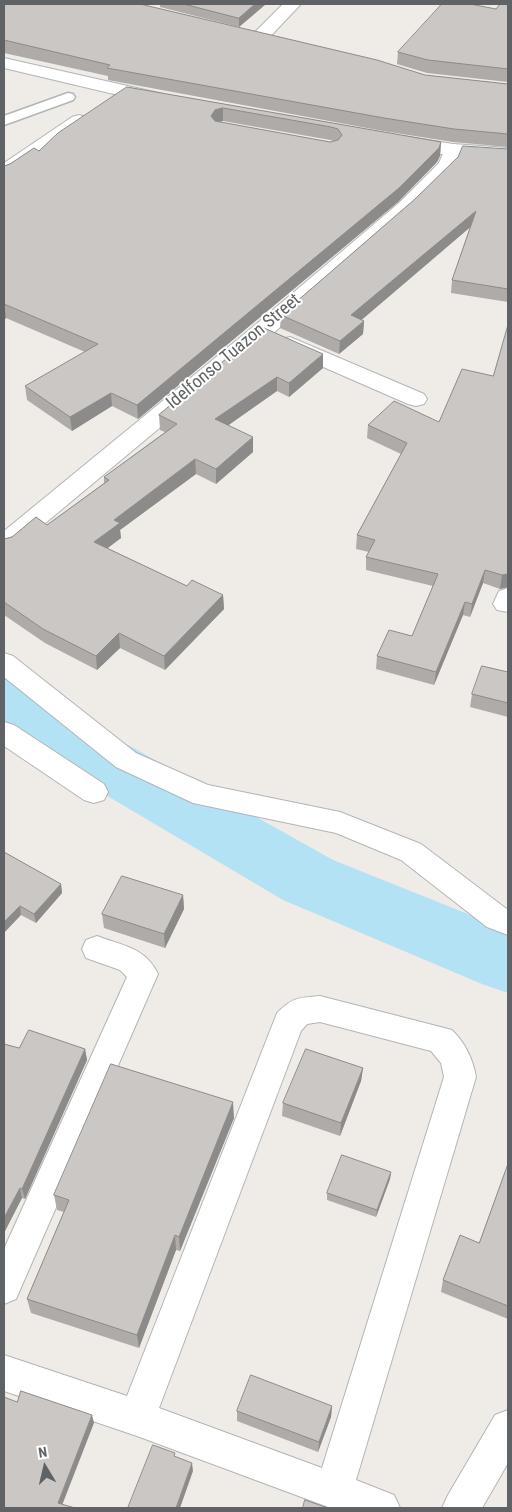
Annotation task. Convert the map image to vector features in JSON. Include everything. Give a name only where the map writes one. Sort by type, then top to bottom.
[{"type":"street","points":[[258,39],[292,4]]},
{"type":"street","points":[[239,34],[277,43]]},
{"type":"street","points":[[4,64],[99,102],[172,101]]},
{"type":"street","points":[[41,90],[160,116]]},
{"type":"street","points":[[4,172],[99,102]]},
{"type":"street","points":[[383,139],[508,170]]},
{"type":"street","points":[[391,157],[450,157],[508,154]]},
{"type":"street","name":"Idelfonso Tuazon Street","points":[[4,544],[262,331],[406,207],[450,157]]},
{"type":"street","points":[[262,331],[416,399]]},
{"type":"street","points":[[4,663],[126,760],[203,795],[340,823],[411,852],[497,918],[508,923]]},
{"type":"street","points":[[4,732],[94,792]]},
{"type":"street","points":[[4,1287],[143,974],[131,961],[96,949]]},
{"type":"street","points":[[136,1418],[288,1023],[299,1011],[320,1009],[441,1040],[452,1051],[459,1065],[460,1077],[334,1490]]},
{"type":"street","points":[[4,1373],[136,1418],[381,1508]]},
{"type":"street","points":[[461,1508],[508,1428]]},
{"type":"lane","points":[[4,121],[99,102]]},
{"type":"building","points":[[4,4],[140,4],[377,60],[425,75],[508,84],[508,134],[454,129],[384,118],[107,68],[110,65],[4,40]]},
{"type":"building","points":[[184,4],[255,4],[239,18]]},
{"type":"building","points":[[442,4],[470,4],[496,9],[500,4],[508,4],[508,69],[428,60],[398,52]]},
{"type":"building","points":[[127,87],[441,142],[439,148],[399,188],[137,405],[111,393],[70,417],[25,386],[98,344],[4,304],[4,166],[34,148],[39,151],[58,133]],"holes":[[[223,108],[338,129],[342,135],[338,140],[330,142],[215,121],[211,116],[215,110]]]},
{"type":"building","points":[[463,146],[508,149],[508,289],[452,280],[476,211],[351,315],[364,321],[340,341],[281,315],[415,199],[458,157]]},
{"type":"building","points":[[508,325],[508,574],[502,575],[485,570],[472,604],[465,602],[436,672],[377,656],[389,630],[412,636],[438,574],[366,557],[375,540],[357,535],[407,443],[368,425],[394,401],[439,422],[462,369],[493,376]]},
{"type":"building","points":[[264,328],[323,354],[289,383],[277,377],[215,419],[253,437],[216,469],[195,459],[114,520],[120,523],[94,542],[187,586],[192,580],[223,595],[164,656],[119,633],[96,656],[43,629],[4,602],[4,539],[12,537],[36,517],[47,525],[109,480],[104,477],[177,424],[159,415]]},
{"type":"building","points":[[482,666],[508,672],[508,703],[472,694]]},
{"type":"building","points":[[4,852],[61,884],[34,914],[20,906],[4,922]]},
{"type":"building","points":[[122,876],[183,895],[164,934],[102,914]]},
{"type":"building","points":[[29,1030],[85,1049],[22,1189],[20,1188],[4,1218],[4,1044],[19,1048]]},
{"type":"building","points":[[306,1049],[363,1068],[341,1123],[283,1103]]},
{"type":"building","points":[[111,1064],[233,1102],[179,1237],[175,1235],[137,1335],[27,1299],[69,1200],[54,1195]]},
{"type":"building","points":[[342,1155],[391,1172],[377,1210],[327,1193]]},
{"type":"building","points":[[508,1164],[508,1306],[443,1280],[460,1235],[479,1243]]},
{"type":"building","points":[[251,1375],[332,1406],[319,1442],[237,1411]]},
{"type":"building","points":[[21,1391],[92,1415],[58,1503],[75,1508],[4,1508],[4,1397],[17,1402]]},
{"type":"building","points":[[153,1445],[175,1453],[174,1456],[192,1463],[176,1508],[128,1508]]},
{"type":"building","points":[[305,1500],[328,1508],[303,1508]]},
{"type":"waterway","points":[[4,698],[41,726],[308,880],[508,962]]}]
